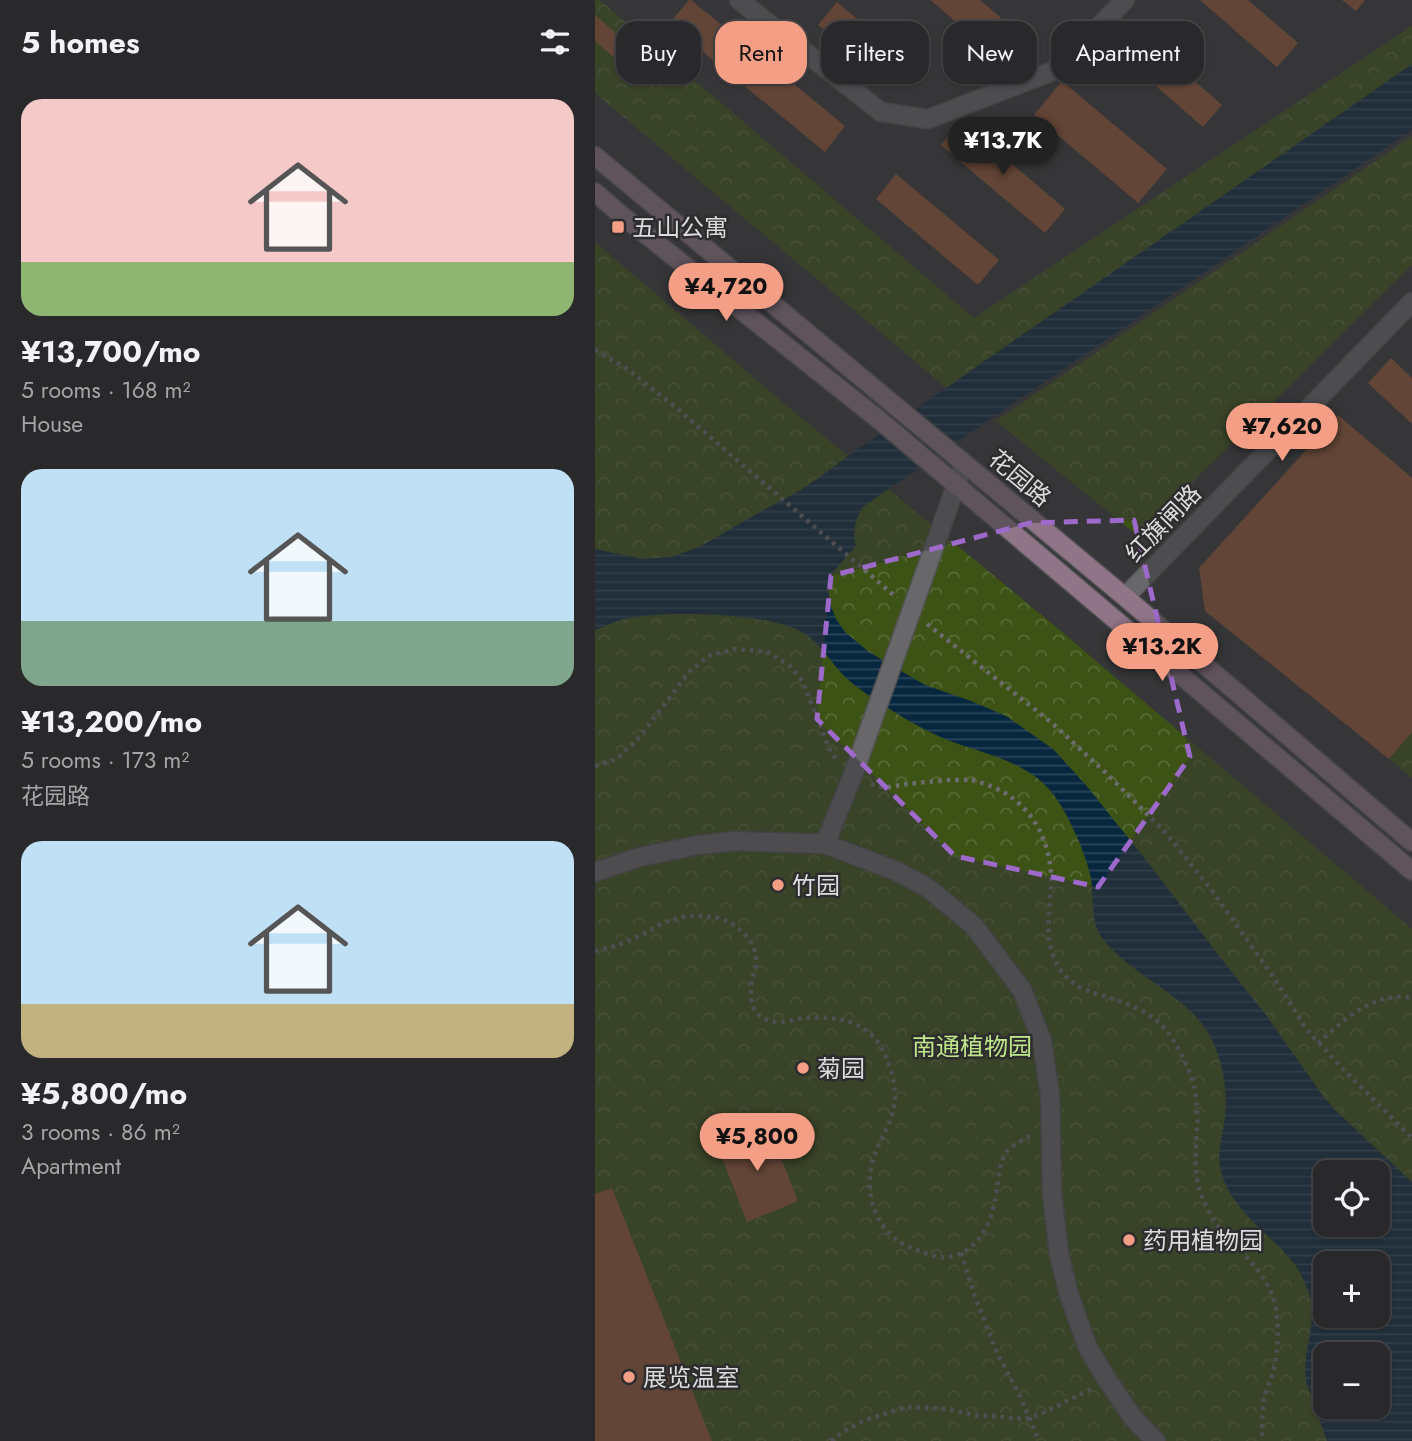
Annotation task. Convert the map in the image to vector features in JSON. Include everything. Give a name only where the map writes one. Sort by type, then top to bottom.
[{"type":"main road","name":"花园路","points":[[595,156],[1125,597],[1412,842]]},
{"type":"main road","name":"花园路","points":[[595,192],[936,468],[1412,871]]},
{"type":"street","points":[[739,0],[881,112],[928,119],[1056,70],[1125,0]]},
{"type":"street","name":"红旗闸路","points":[[1125,597],[1412,302]]},
{"type":"street","points":[[825,844],[853,775],[956,486],[959,459]]},
{"type":"street","points":[[595,872],[640,857],[698,845],[736,841],[825,844],[897,871],[928,888],[974,926],[1022,990],[1042,1041],[1050,1095],[1052,1193],[1059,1254],[1069,1295],[1088,1348],[1133,1418],[1156,1441]]},
{"type":"path","points":[[595,350],[626,368],[679,410],[911,611],[1052,723],[1105,772],[1166,833],[1213,892],[1307,1030],[1412,1138]]},
{"type":"path","points":[[595,950],[613,947],[667,921],[691,915],[719,918],[739,928],[754,946],[757,960],[751,995],[757,1014],[781,1023],[805,1018],[836,1018],[866,1029],[878,1041],[884,1053],[894,1085],[895,1102],[890,1123],[877,1147],[870,1170],[869,1188],[875,1212],[885,1230],[906,1246],[944,1258],[971,1248],[985,1229],[994,1203],[999,1169],[1007,1150],[1051,1127]]},
{"type":"path","points":[[1318,1043],[1348,1017],[1370,1003],[1401,995],[1412,998]]},
{"type":"path","points":[[961,1253],[997,1353],[1039,1441]]},
{"type":"path","points":[[831,1441],[865,1420],[907,1407],[948,1409],[978,1416],[1030,1418],[1108,1381]]},
{"type":"highlighted area","points":[[1134,520],[1190,757],[1098,887],[955,856],[817,719],[831,576],[1030,523]]},
{"type":"green space","points":[[595,0],[600,0],[625,21],[616,21],[616,84],[699,84],[974,318],[1412,26],[1412,69],[948,389],[595,93]]},
{"type":"green space","points":[[1412,136],[1412,265],[1138,536],[996,421]]},
{"type":"green space","name":"南通植物园","points":[[595,242],[792,410],[1049,621],[1412,929],[1412,1441],[595,1441]]},
{"type":"green space","points":[[1412,732],[1412,778],[1389,759]]},
{"type":"water","points":[[1412,64],[1412,130],[864,506],[855,525],[856,546],[833,572],[827,585],[836,619],[845,632],[869,652],[925,685],[1006,716],[1053,749],[1150,865],[1266,1015],[1323,1096],[1388,1160],[1313,1160],[1313,1237],[1390,1237],[1390,1161],[1412,1182],[1412,1441],[1327,1441],[1320,1419],[1390,1419],[1390,1342],[1313,1342],[1313,1399],[1306,1381],[1305,1369],[1312,1322],[1311,1299],[1306,1285],[1285,1253],[1240,1208],[1224,1181],[1219,1154],[1226,1094],[1217,1050],[1207,1031],[1188,1008],[1127,963],[1103,939],[1094,918],[1091,878],[1085,856],[1068,817],[1047,787],[1012,763],[945,739],[896,713],[853,684],[810,638],[790,627],[744,617],[664,614],[625,619],[595,630],[595,549],[643,559],[671,557],[701,546],[817,479]]},
{"type":"building","points":[[691,0],[717,21],[715,62],[701,50],[701,21],[672,21]]},
{"type":"building","points":[[930,0],[980,0],[1001,18],[998,21],[955,21]]},
{"type":"building","points":[[1200,0],[1248,0],[1298,43],[1277,67]]},
{"type":"building","points":[[1342,0],[1365,0],[1356,11]]},
{"type":"building","points":[[837,2],[859,21],[821,21]]},
{"type":"building","points":[[595,15],[616,33],[616,59],[595,41]]},
{"type":"building","points":[[742,84],[794,84],[845,126],[825,152]]},
{"type":"building","points":[[1060,84],[1066,84],[1167,169],[1138,203],[1034,115]]},
{"type":"building","points":[[1154,84],[1198,84],[1222,105],[1203,127]]},
{"type":"building","points":[[961,121],[1065,209],[1045,233],[941,145]]},
{"type":"building","points":[[896,174],[999,260],[978,285],[876,199]]},
{"type":"building","points":[[1391,358],[1412,378],[1412,424],[1368,383]]},
{"type":"building","points":[[1338,415],[1412,478],[1412,732],[1389,759],[1205,611],[1199,568]]},
{"type":"building","points":[[768,1125],[798,1201],[747,1222],[717,1145]]},
{"type":"building","points":[[612,1188],[712,1441],[595,1441],[595,1194]]},
{"type":"place","name":"五山公寓","points":[[618,227]]},
{"type":"place","name":"竹园","points":[[778,885]]},
{"type":"place","name":"菊园","points":[[803,1068]]},
{"type":"place","name":"药用植物园","points":[[1129,1240]]},
{"type":"place","name":"展览温室","points":[[629,1377]]}]
